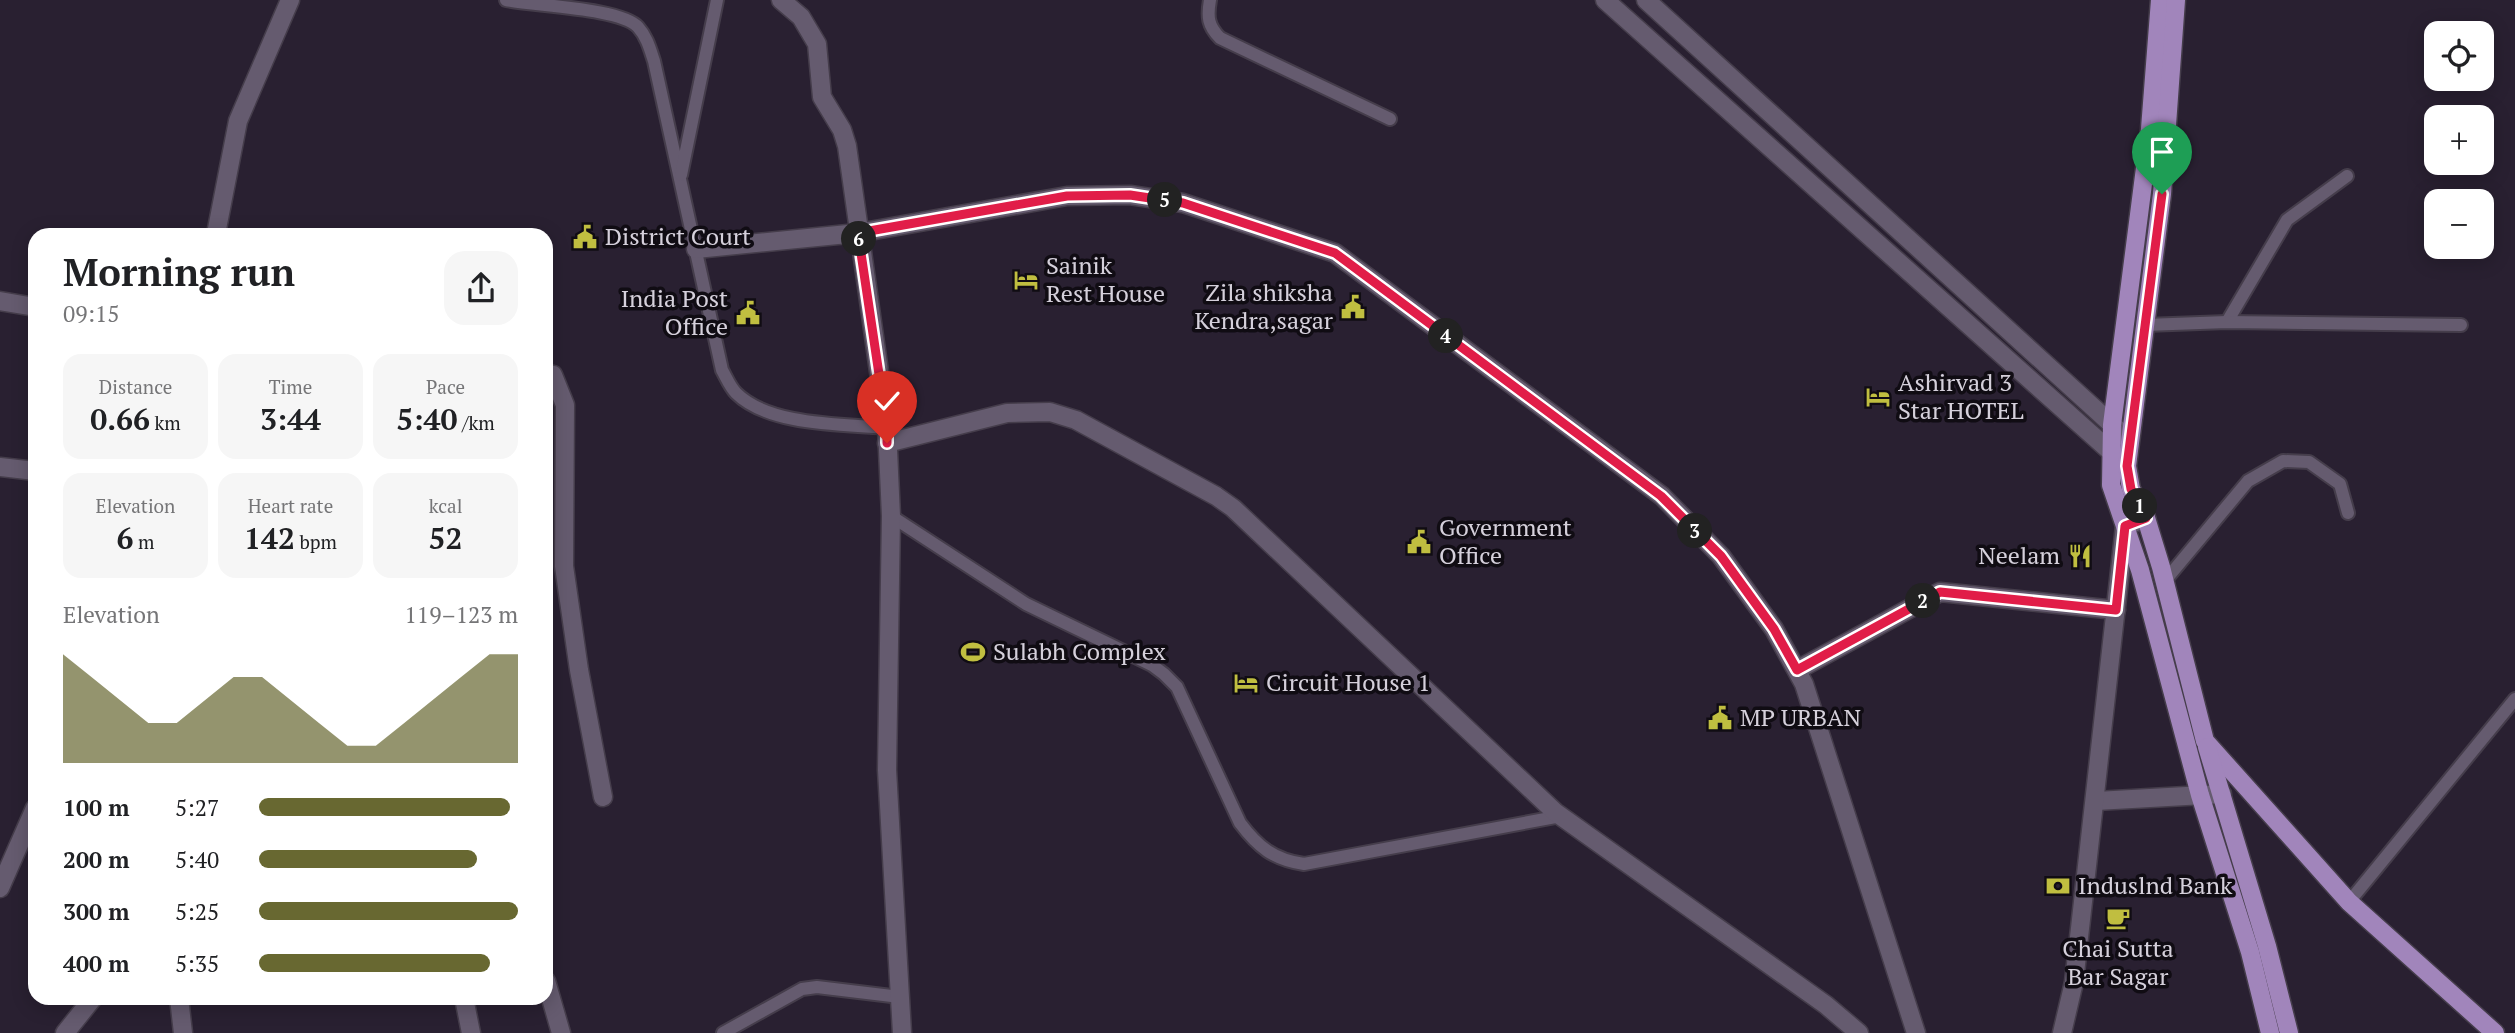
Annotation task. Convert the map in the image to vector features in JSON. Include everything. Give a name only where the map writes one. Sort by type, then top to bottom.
[{"type":"main road","points":[[2160,0],[2150,129],[2112,425],[2110,485],[2140,570],[2200,795],[2250,952],[2270,1033]]},
{"type":"main road","points":[[2176,0],[2162,194],[2127,466],[2131,489],[2146,518],[2205,741],[2267,946],[2289,1033]]},
{"type":"main road","points":[[2205,741],[2349,902],[2495,1033]]},
{"type":"street","points":[[217,228],[238,121],[290,0]]},
{"type":"street","points":[[781,0],[801,17],[817,44],[822,97],[842,130],[847,146],[887,436],[891,516],[887,770],[902,1033]]},
{"type":"street","points":[[1605,0],[2127,466]]},
{"type":"street","points":[[1646,0],[2129,440]]},
{"type":"street","points":[[696,248],[858,233],[1067,196],[1130,195],[1183,203],[1335,253],[1661,496],[1721,556],[1774,629],[1804,684],[1916,1033]]},
{"type":"street","points":[[0,301],[28,306]]},
{"type":"street","points":[[553,376],[565,405],[564,566],[579,670],[603,797]]},
{"type":"street","points":[[887,436],[1007,413],[1050,412],[1076,420],[1216,496],[1233,508],[1561,816],[1826,1005],[1859,1033]]},
{"type":"street","points":[[0,467],[28,470]]},
{"type":"street","points":[[2062,1033],[2074,982],[2125,526],[2146,518]]},
{"type":"street","points":[[1797,670],[1940,592],[2116,610]]},
{"type":"street","points":[[2096,801],[2222,793]]},
{"type":"street","points":[[0,888],[28,824]]},
{"type":"street","points":[[65,1033],[87,1005]]},
{"type":"street","points":[[180,1005],[183,1033]]},
{"type":"street","points":[[465,1005],[471,1033]]},
{"type":"street","points":[[553,1005],[561,1033]]},
{"type":"lane","points":[[506,0],[618,15],[637,25],[648,42],[722,370],[735,392],[755,407],[781,418],[887,436]]},
{"type":"lane","points":[[680,179],[717,0]]},
{"type":"lane","points":[[1210,0],[1210,28],[1220,38],[1390,119]]},
{"type":"lane","points":[[2227,322],[2287,220],[2347,176]]},
{"type":"lane","points":[[2145,325],[2227,322],[2461,325]]},
{"type":"lane","points":[[2164,582],[2248,481],[2283,461],[2309,462],[2340,484],[2348,513]]},
{"type":"lane","points":[[891,516],[1026,604],[1152,665],[1164,674],[1177,687],[1240,823],[1253,841],[1269,854],[1286,862],[1304,864],[1561,816]]},
{"type":"lane","points":[[2349,902],[2515,699]]},
{"type":"lane","points":[[723,1033],[802,989],[817,987],[900,997]]},
{"type":"place","name":"District Court","points":[[585,237]]},
{"type":"place","name":"Sainik Rest House","points":[[1026,280]]},
{"type":"place","name":"Zila shiksha Kendra,sagar","points":[[1353,307]]},
{"type":"place","name":"India Post Office","points":[[748,313]]},
{"type":"place","name":"Ashirvad 3 Star HOTEL","points":[[1878,397]]},
{"type":"place","name":"Government Office","points":[[1419,542]]},
{"type":"place","name":"Neelam","points":[[2080,556]]},
{"type":"place","name":"Sulabh Complex","points":[[973,652]]},
{"type":"place","name":"Circuit House 1","points":[[1246,683]]},
{"type":"place","name":"MP URBAN","points":[[1720,718]]},
{"type":"place","name":"Induslnd Bank","points":[[2058,886]]},
{"type":"place","name":"Chai Sutta Bar Sagar","points":[[2118,918]]},
{"type":"route","points":[[887,443],[858,233],[1067,196],[1130,195],[1183,203],[1335,253],[1661,496],[1721,556],[1774,629],[1797,670],[1940,592],[2116,610],[2125,526],[2146,518],[2131,489],[2127,466],[2162,194]]}]
